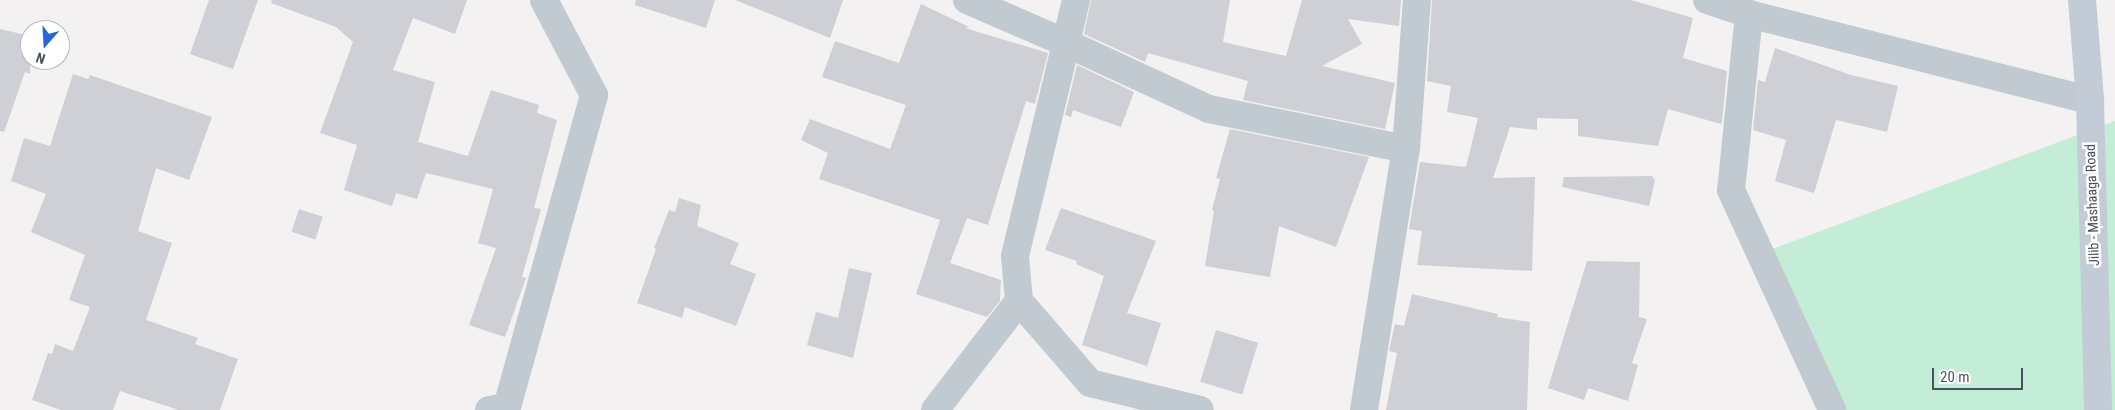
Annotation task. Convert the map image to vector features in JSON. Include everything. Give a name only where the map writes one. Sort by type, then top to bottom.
[{"type":"main road","name":"Jilib - Mashaaga Road","points":[[2082,0],[2090,100],[2098,410]]},
{"type":"street","points":[[489,410],[507,407],[594,95],[544,0]]},
{"type":"street","points":[[967,0],[1209,109],[1406,149]]},
{"type":"street","points":[[1076,0],[1015,256],[1019,301],[1090,383],[1200,410]]},
{"type":"street","points":[[1364,410],[1406,149],[1417,0]]},
{"type":"street","points":[[1708,0],[1749,14],[2090,100]]},
{"type":"street","points":[[1749,14],[1731,190],[1832,410]]},
{"type":"street","points":[[935,410],[1019,301]]},
{"type":"green space","points":[[2115,121],[2115,410],[1827,410],[1759,254]]},
{"type":"building","points":[[209,0],[258,0],[233,69],[190,54]]},
{"type":"building","points":[[272,0],[467,0],[455,34],[413,18],[393,70],[435,82],[418,142],[468,156],[491,90],[539,105],[537,113],[557,120],[534,208],[541,209],[522,277],[526,278],[505,337],[469,325],[496,248],[478,243],[493,189],[426,173],[417,199],[396,193],[392,206],[344,190],[357,145],[320,133],[353,42],[336,27],[271,3]]},
{"type":"building","points":[[636,0],[715,0],[706,28],[635,5]]},
{"type":"building","points":[[735,0],[843,0],[830,38]]},
{"type":"building","points":[[1091,0],[1230,0],[1223,42],[1286,56],[1302,0],[1401,0],[1399,26],[1348,19],[1362,44],[1322,66],[1395,83],[1385,129],[1243,100],[1248,81],[1148,53],[1145,62],[1084,34]]},
{"type":"building","points":[[1432,0],[1631,0],[1693,18],[1683,58],[1727,71],[1721,124],[1668,109],[1658,146],[1578,136],[1578,119],[1537,118],[1537,130],[1510,127],[1493,178],[1535,177],[1532,271],[1417,265],[1422,231],[1409,229],[1420,162],[1466,167],[1478,118],[1447,112],[1451,86],[1427,81]]},
{"type":"building","points":[[921,4],[969,27],[965,28],[1048,53],[1035,104],[1026,101],[988,225],[967,218],[950,263],[1001,280],[1000,301],[987,317],[916,294],[940,220],[819,179],[828,153],[801,140],[810,119],[890,149],[906,105],[822,77],[835,41],[899,63]]},
{"type":"building","points":[[0,29],[20,34],[20,70],[30,70],[30,74],[25,72],[4,132],[0,131]]},
{"type":"building","points":[[1775,48],[1851,75],[1898,86],[1887,132],[1836,120],[1814,193],[1775,181],[1786,140],[1753,130],[1758,80],[1765,82]]},
{"type":"building","points":[[1077,65],[1134,92],[1121,127],[1073,110],[1071,117],[1065,115]]},
{"type":"building","points":[[73,74],[88,79],[90,75],[212,117],[189,180],[156,168],[138,231],[172,243],[146,320],[198,338],[195,344],[238,359],[220,410],[179,410],[120,391],[113,410],[61,410],[32,400],[48,353],[52,354],[55,344],[73,351],[90,307],[69,300],[85,255],[31,232],[46,194],[11,181],[24,138],[50,146]]},
{"type":"building","points":[[1230,129],[1369,157],[1336,247],[1279,226],[1270,277],[1205,266],[1214,211],[1212,210],[1220,179],[1216,178]]},
{"type":"building","points":[[1652,176],[1655,180],[1649,206],[1562,187],[1564,177]]},
{"type":"building","points":[[679,198],[701,205],[697,226],[739,243],[730,264],[756,274],[736,326],[685,307],[682,318],[637,303],[656,249],[654,248],[669,210],[675,212]]},
{"type":"building","points":[[1061,208],[1156,241],[1127,313],[1161,323],[1147,366],[1082,345],[1104,276],[1076,264],[1077,261],[1045,250]]},
{"type":"building","points":[[299,209],[323,217],[315,240],[292,232]]},
{"type":"building","points":[[1587,261],[1640,262],[1639,317],[1647,319],[1632,363],[1638,365],[1628,401],[1588,388],[1584,400],[1548,388]]},
{"type":"building","points":[[849,268],[872,273],[853,358],[807,345],[816,312],[838,318]]},
{"type":"building","points":[[1412,294],[1498,314],[1497,317],[1530,322],[1527,410],[1386,410],[1397,353],[1389,351],[1395,324],[1404,326]]},
{"type":"building","points":[[1216,330],[1258,343],[1242,395],[1200,382]]}]
